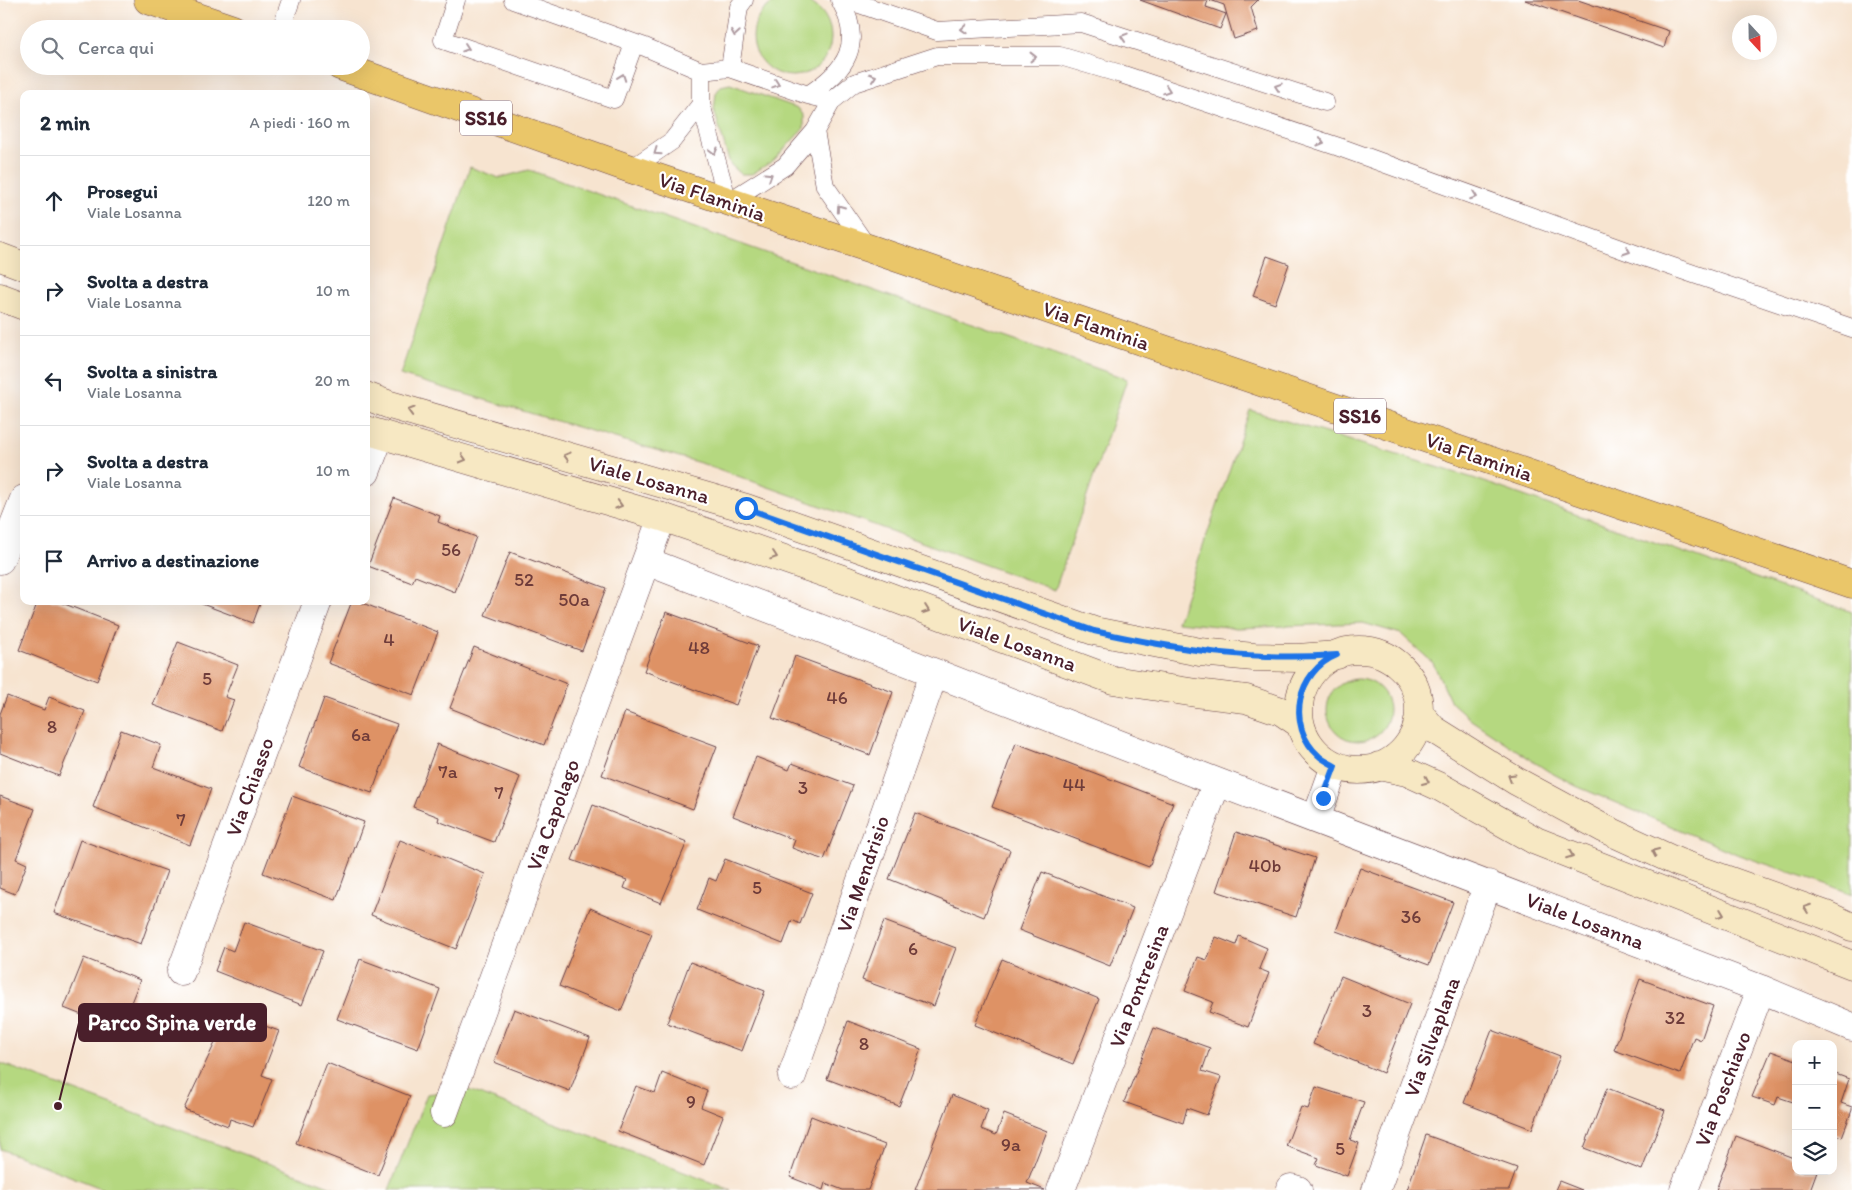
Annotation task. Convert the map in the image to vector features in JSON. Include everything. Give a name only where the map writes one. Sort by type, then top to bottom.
[{"type":"main road","points":[[148,0],[206,20]]},
{"type":"main road","name":"Via Flaminia","points":[[365,75],[631,169],[1852,584]]},
{"type":"main road","points":[[0,257],[20,264]]},
{"type":"main road","points":[[0,297],[20,304]]},
{"type":"main road","name":"Viale Losanna","points":[[370,398],[390,405],[746,508],[1094,631],[1145,643],[1200,652],[1280,657],[1337,655]]},
{"type":"main road","name":"Viale Losanna","points":[[373,432],[662,517],[848,581],[1113,680],[1246,699],[1281,711],[1300,724]]},
{"type":"main road","name":"Viale Losanna","points":[[1363,650],[1381,654],[1397,664],[1410,678],[1417,694],[1419,713],[1416,731],[1406,748],[1392,761],[1374,769],[1354,770],[1335,766],[1319,756],[1307,741],[1300,724],[1298,705],[1303,687],[1313,672],[1327,659],[1344,652],[1363,650]]},
{"type":"main road","points":[[1419,713],[1433,729],[1516,781],[1603,828],[1677,862],[1826,915],[1852,927]]},
{"type":"main road","name":"Viale Losanna","points":[[1379,766],[1408,772],[1536,841],[1852,965]]},
{"type":"street","points":[[370,449],[373,432]]},
{"type":"street","points":[[0,560],[20,509]]},
{"type":"street","name":"Via Capolago","points":[[444,1113],[662,517]]},
{"type":"street","name":"Viale Losanna","points":[[646,561],[1761,989],[1852,1027]]},
{"type":"street","name":"Via Chiasso","points":[[181,972],[317,605]]},
{"type":"street","name":"Via Mendrisio","points":[[792,1076],[934,673]]},
{"type":"street","points":[[1316,819],[1335,766]]},
{"type":"street","name":"Via Pontresina","points":[[1061,1190],[1218,782]]},
{"type":"street","name":"Via Silvaplana","points":[[1376,1190],[1488,884]]},
{"type":"street","name":"Via Poschiavo","points":[[1684,1190],[1761,989]]},
{"type":"lane","points":[[284,20],[291,0]]},
{"type":"lane","points":[[456,0],[443,40],[614,99],[634,44]]},
{"type":"lane","points":[[513,0],[634,44],[701,71],[730,68],[808,95],[832,101]]},
{"type":"lane","points":[[730,68],[739,7],[744,0]]},
{"type":"lane","points":[[808,95],[826,83],[840,69],[849,52],[852,33],[848,14],[840,0]]},
{"type":"lane","points":[[848,0],[937,31],[1081,23],[1325,102]]},
{"type":"lane","points":[[701,71],[701,104],[728,202],[785,166],[815,131],[832,101],[854,83],[937,56],[1060,56],[1121,74],[1339,147],[1638,255],[1852,328]]},
{"type":"lane","points":[[631,169],[672,141],[701,104]]},
{"type":"lane","points":[[815,131],[825,186],[868,248]]},
{"type":"green space","points":[[784,-1],[800,-1],[814,5],[824,15],[830,29],[830,45],[824,59],[814,69],[800,75],[784,75],[770,69],[760,59],[754,45],[754,29],[760,15],[770,5]]},
{"type":"green space","points":[[730,84],[798,108],[804,116],[804,128],[774,160],[752,174],[741,174],[730,164],[714,110],[716,93],[721,86]]},
{"type":"green space","points":[[470,167],[499,178],[529,170],[1127,379],[1055,590],[707,465],[400,375]]},
{"type":"green space","points":[[1250,410],[1473,478],[1852,612],[1852,894],[1739,855],[1576,786],[1548,771],[1471,720],[1451,702],[1433,663],[1401,634],[1363,623],[1237,628],[1177,622]]},
{"type":"green space","points":[[1358,679],[1370,682],[1380,688],[1386,698],[1389,710],[1386,722],[1380,732],[1370,738],[1358,741],[1346,738],[1336,732],[1330,722],[1327,710],[1330,698],[1336,688],[1346,682]]},
{"type":"green space","points":[[0,1063],[340,1190],[106,1190],[0,1149]]},
{"type":"green space","points":[[466,1089],[731,1190],[389,1190],[427,1094]]},
{"type":"building","points":[[1140,0],[1208,0],[1206,7],[1226,14],[1220,29]]},
{"type":"building","points":[[1210,0],[1258,0],[1251,7],[1258,31],[1234,39],[1224,5]]},
{"type":"building","points":[[1525,0],[1578,0],[1669,31],[1664,48]]},
{"type":"building","points":[[1267,256],[1289,264],[1275,304],[1253,296]]},
{"type":"building","points":[[394,498],[440,516],[438,522],[476,537],[455,592],[415,576],[412,583],[370,567],[370,561]]},
{"type":"building","points":[[510,552],[606,588],[582,651],[485,615]]},
{"type":"building","points":[[36,605],[67,605],[118,625],[97,681],[19,650]]},
{"type":"building","points":[[205,605],[260,605],[253,623]]},
{"type":"building","points":[[350,605],[367,605],[438,632],[414,695],[328,663]]},
{"type":"building","points":[[666,612],[758,646],[736,705],[644,671]]},
{"type":"building","points":[[178,642],[238,665],[225,697],[234,700],[222,731],[153,705]]},
{"type":"building","points":[[474,647],[567,684],[544,745],[450,708]]},
{"type":"building","points":[[795,656],[893,692],[870,755],[772,718]]},
{"type":"building","points":[[7,696],[44,710],[49,697],[85,711],[59,776],[0,753],[0,714]]},
{"type":"building","points":[[324,698],[397,724],[372,793],[299,767]]},
{"type":"building","points":[[625,712],[717,746],[693,809],[602,775]]},
{"type":"building","points":[[121,730],[161,745],[153,767],[211,789],[190,845],[93,807]]},
{"type":"building","points":[[1016,743],[1173,803],[1149,867],[992,807]]},
{"type":"building","points":[[437,744],[520,777],[494,842],[438,821],[439,817],[413,807]]},
{"type":"building","points":[[756,757],[789,770],[792,763],[853,786],[824,860],[792,848],[795,840],[733,816]]},
{"type":"building","points":[[0,796],[35,809],[16,859],[27,864],[15,894],[0,888]]},
{"type":"building","points":[[292,796],[364,822],[336,900],[263,873]]},
{"type":"building","points":[[593,805],[687,842],[661,903],[624,888],[627,880],[572,860]]},
{"type":"building","points":[[915,813],[1010,850],[984,917],[889,879]]},
{"type":"building","points":[[1236,832],[1315,858],[1296,917],[1216,891]]},
{"type":"building","points":[[80,840],[167,871],[141,944],[54,913]]},
{"type":"building","points":[[400,840],[485,874],[456,949],[371,915]]},
{"type":"building","points":[[725,859],[812,893],[800,924],[792,920],[783,944],[697,910],[709,878],[716,881]]},
{"type":"building","points":[[1360,868],[1453,902],[1429,965],[1336,931]]},
{"type":"building","points":[[1042,872],[1133,908],[1110,966],[1019,930]]},
{"type":"building","points":[[590,908],[652,934],[621,1011],[559,986]]},
{"type":"building","points":[[884,921],[956,948],[934,1006],[862,980]]},
{"type":"building","points":[[244,922],[323,951],[302,1005],[215,971],[224,947],[233,951]]},
{"type":"building","points":[[1239,936],[1267,948],[1259,969],[1269,973],[1248,1027],[1209,1012],[1213,1002],[1185,991],[1198,957],[1207,960],[1216,937],[1236,945]]},
{"type":"building","points":[[84,958],[140,980],[120,1030],[64,1008]]},
{"type":"building","points":[[360,959],[440,989],[418,1049],[337,1019]]},
{"type":"building","points":[[1002,959],[1099,999],[1073,1064],[975,1025]]},
{"type":"building","points":[[690,962],[765,991],[742,1051],[667,1023]]},
{"type":"building","points":[[1341,976],[1410,1004],[1383,1073],[1313,1044]]},
{"type":"building","points":[[1640,979],[1713,1006],[1701,1040],[1694,1037],[1680,1074],[1614,1050]]},
{"type":"building","points":[[514,1009],[590,1038],[570,1091],[494,1062]]},
{"type":"building","points":[[229,1013],[279,1031],[262,1075],[272,1079],[253,1127],[230,1119],[228,1126],[184,1109]]},
{"type":"building","points":[[848,1021],[921,1049],[899,1106],[827,1079]]},
{"type":"building","points":[[1154,1028],[1210,1048],[1202,1071],[1221,1077],[1207,1115],[1187,1108],[1183,1123],[1124,1102]]},
{"type":"building","points":[[1492,1030],[1560,1056],[1532,1129],[1464,1103]]},
{"type":"building","points":[[1771,1051],[1792,1059],[1792,1102],[1778,1097],[1775,1105],[1752,1097]]},
{"type":"building","points":[[327,1063],[410,1096],[378,1175],[296,1143]]},
{"type":"building","points":[[662,1073],[707,1091],[701,1107],[723,1116],[704,1165],[618,1131],[636,1086],[655,1093]]},
{"type":"building","points":[[1837,1074],[1849,1079],[1841,1103],[1852,1107],[1842,1137],[1837,1135]]},
{"type":"building","points":[[1316,1087],[1364,1102],[1350,1140],[1359,1143],[1347,1176],[1316,1165],[1319,1158],[1286,1146],[1301,1107],[1308,1109]]},
{"type":"building","points":[[1607,1088],[1665,1110],[1642,1170],[1584,1148]]},
{"type":"building","points":[[952,1095],[988,1110],[981,1129],[996,1135],[1004,1114],[1047,1131],[1027,1183],[1045,1190],[915,1190]]},
{"type":"building","points":[[811,1116],[885,1145],[868,1190],[843,1190],[825,1183],[823,1190],[790,1177]]},
{"type":"building","points":[[1426,1135],[1517,1168],[1509,1190],[1407,1190]]},
{"type":"building","points":[[1736,1136],[1792,1157],[1792,1175],[1816,1175],[1810,1190],[1716,1190]]},
{"type":"building","points":[[1559,1181],[1582,1190],[1555,1190]]},
{"type":"place","name":"Parco Spina verde","points":[[58,1106]]},
{"type":"route","points":[[746,508],[1094,631],[1145,643],[1200,652],[1254,657],[1298,658],[1337,655],[1327,659],[1313,672],[1303,687],[1298,705],[1300,724],[1307,741],[1319,756],[1335,766],[1323,798]]}]
